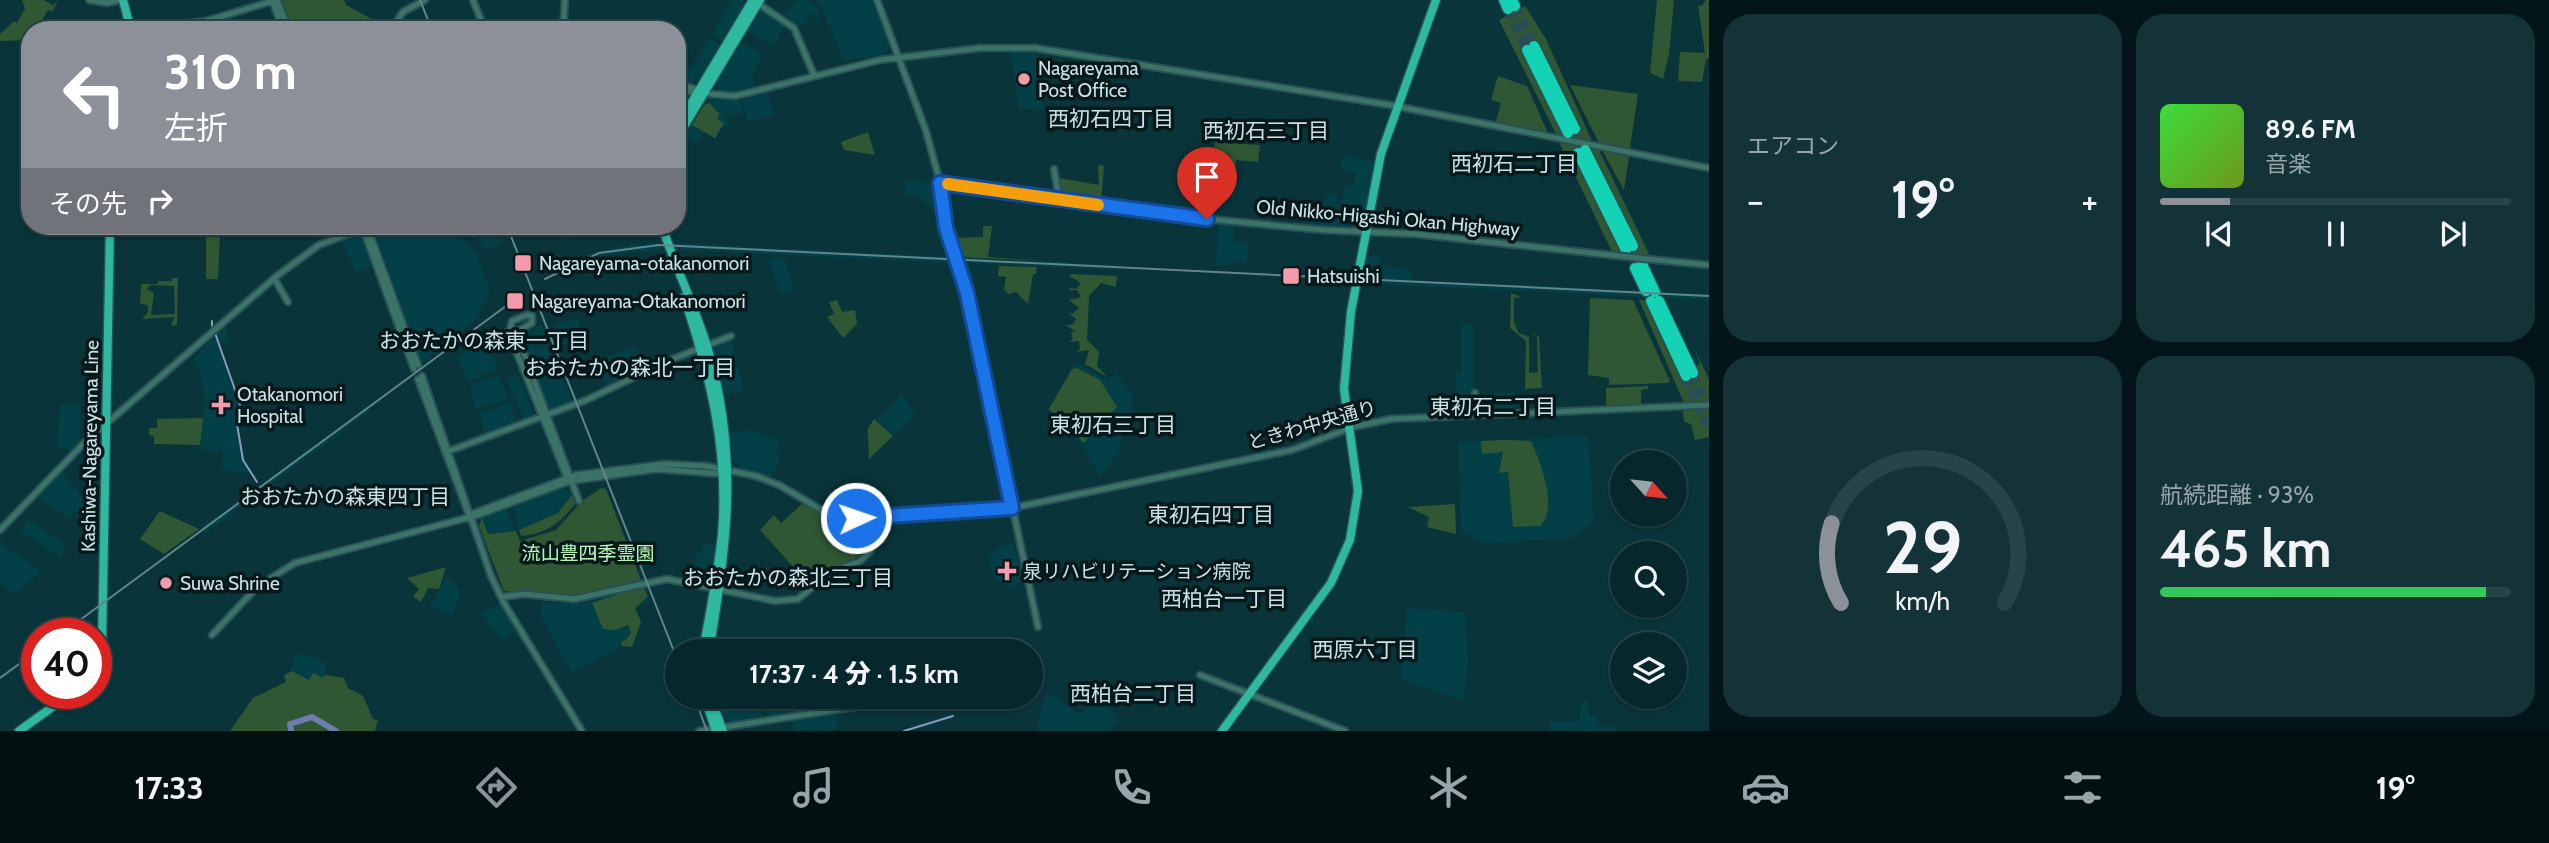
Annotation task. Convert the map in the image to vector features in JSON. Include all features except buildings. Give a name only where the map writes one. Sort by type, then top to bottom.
[{"type":"highway","points":[[1530,48],[1572,131]]},
{"type":"highway","points":[[1582,151],[1627,250]]},
{"type":"highway","points":[[1641,263],[1689,375]]},
{"type":"main road","points":[[122,0],[130,21]]},
{"type":"main road","points":[[1222,731],[1331,583],[1344,557],[1353,527],[1357,494],[1344,389],[1345,356],[1377,171],[1397,106],[1436,0]]},
{"type":"main road","points":[[686,121],[755,1]]},
{"type":"main road","points":[[686,114],[701,92]]},
{"type":"main road","name":"Kashiwa-Nagareyama Line","points":[[103,618],[110,235]]},
{"type":"main road","points":[[663,235],[704,346],[724,420],[728,528],[711,639]]},
{"type":"main road","points":[[706,639],[718,589]]},
{"type":"main road","points":[[19,731],[50,709]]},
{"type":"main road","points":[[710,709],[719,729]]},
{"type":"main road","points":[[714,709],[719,729]]},
{"type":"street","points":[[89,0],[107,3],[122,0]]},
{"type":"street","points":[[206,21],[274,0]]},
{"type":"street","points":[[274,0],[280,21]]},
{"type":"street","points":[[274,0],[284,21]]},
{"type":"street","points":[[397,21],[403,12],[425,0]]},
{"type":"street","points":[[473,0],[481,21]]},
{"type":"street","points":[[564,21],[565,0]]},
{"type":"street","points":[[877,0],[929,141],[940,183],[946,228],[967,293],[1038,627]]},
{"type":"street","points":[[755,1],[794,28],[814,75]]},
{"type":"street","points":[[686,90],[742,95],[859,64],[980,48],[1035,48],[1397,106],[1709,168]]},
{"type":"street","points":[[686,86],[701,92]]},
{"type":"street","points":[[1054,169],[1059,199]]},
{"type":"street","name":"Old Nikko-Higashi Okan Highway","points":[[940,183],[1207,219],[1627,250],[1641,263],[1709,265]]},
{"type":"street","points":[[0,530],[83,443],[274,278],[313,248],[344,235]]},
{"type":"street","points":[[368,235],[416,367]]},
{"type":"street","points":[[274,278],[288,302]]},
{"type":"street","points":[[509,331],[516,332],[532,323],[531,316],[512,321],[509,331],[579,501]]},
{"type":"street","points":[[516,332],[544,416]]},
{"type":"street","points":[[449,451],[603,394],[731,336]]},
{"type":"street","points":[[469,515],[449,451],[420,378],[469,515],[502,597],[582,731]]},
{"type":"street","points":[[1474,415],[1475,393]]},
{"type":"street","name":"ときわ中央通り","points":[[212,635],[258,586],[289,566],[384,542],[469,515],[569,478],[665,464],[725,472],[774,483],[831,514],[874,518],[1012,508],[1292,450],[1350,429],[1385,420],[1709,405]]},
{"type":"street","points":[[502,597],[524,594],[574,599],[661,579],[781,602],[798,599],[831,572],[867,556],[876,541],[872,497]]},
{"type":"street","points":[[1200,675],[1345,731]]},
{"type":"street","points":[[699,731],[844,709]]},
{"type":"shaded area","points":[[733,0],[744,0],[745,4],[722,41],[712,34]]},
{"type":"shaded area","points":[[797,0],[809,0],[818,10],[820,19],[817,20],[814,13],[806,16],[809,23],[797,26],[783,14]]},
{"type":"shaded area","points":[[815,0],[871,0],[890,46],[884,55],[844,60],[821,6]]},
{"type":"shaded area","points":[[763,11],[785,25],[774,46],[748,31],[759,12]]},
{"type":"shaded area","points":[[710,38],[720,45],[701,78],[692,82],[686,80],[686,67],[692,68]]},
{"type":"shaded area","points":[[741,42],[763,55],[752,75],[755,86],[736,92],[720,92],[716,84]]},
{"type":"shaded area","points":[[1010,52],[1036,53],[1044,110],[1019,108]]},
{"type":"shaded area","points":[[768,93],[775,115],[748,122],[742,100]]},
{"type":"shaded area","points":[[714,100],[740,100],[744,113],[726,116],[728,126],[723,127],[715,139],[704,132],[697,142],[686,134],[704,104]]},
{"type":"shaded area","points":[[1344,156],[1376,162],[1363,227],[1303,226],[1301,223],[1311,214],[1319,218],[1321,212],[1317,210],[1329,193],[1338,195],[1336,203],[1340,204],[1346,185],[1353,186],[1356,172],[1339,169]]},
{"type":"shaded area","points":[[906,180],[936,184],[941,209],[933,210],[917,195],[904,194]]},
{"type":"shaded area","points":[[1219,223],[1235,225],[1233,242],[1249,243],[1247,261],[1215,266]]},
{"type":"shaded area","points":[[354,235],[362,238],[372,266],[356,272],[341,239]]},
{"type":"shaded area","points":[[376,235],[456,235],[476,252],[490,291],[475,321],[422,363]]},
{"type":"shaded area","points":[[471,235],[501,235],[503,242],[487,249]]},
{"type":"shaded area","points":[[659,243],[661,250],[615,254],[582,264],[579,257],[619,246]]},
{"type":"shaded area","points":[[673,243],[953,257],[955,263],[676,250]]},
{"type":"shaded area","points":[[1364,254],[1380,256],[1380,265],[1412,270],[1412,280],[1709,294],[1709,300],[1358,283]]},
{"type":"shaded area","points":[[958,257],[1118,265],[1118,270],[967,263],[974,277],[967,280]]},
{"type":"shaded area","points":[[769,258],[785,259],[795,290],[780,294]]},
{"type":"shaded area","points":[[577,317],[583,338],[561,347],[554,326]]},
{"type":"shaded area","points":[[1461,323],[1474,325],[1474,391],[1471,392],[1472,411],[1457,413],[1455,373],[1461,373]]},
{"type":"shaded area","name":"Otakanomori Hospital","points":[[225,324],[229,341],[218,344],[240,404],[237,424],[239,449],[251,473],[222,470],[223,452],[200,449],[204,397],[200,367],[195,367],[194,358]]},
{"type":"shaded area","points":[[541,325],[572,401],[552,409],[548,407],[520,335]]},
{"type":"shaded area","points":[[482,339],[490,347],[499,369],[468,382],[457,357]]},
{"type":"shaded area","points":[[731,340],[744,392],[724,395],[713,349]]},
{"type":"shaded area","points":[[636,346],[645,364],[643,368],[607,387],[597,361]]},
{"type":"shaded area","points":[[1076,362],[1108,381],[1115,372],[1133,396],[1130,429],[1124,434],[1117,454],[1100,477],[1084,448],[1047,410]]},
{"type":"shaded area","points":[[499,375],[508,399],[476,409],[470,386]]},
{"type":"shaded area","points":[[519,375],[534,414],[524,419],[507,380]]},
{"type":"shaded area","points":[[1515,392],[1516,411],[1475,411],[1478,394]]},
{"type":"shaded area","points":[[902,394],[915,414],[893,436],[877,419]]},
{"type":"shaded area","points":[[510,403],[517,422],[484,432],[480,414]]},
{"type":"shaded area","points":[[60,405],[78,405],[80,411],[80,444],[74,451],[57,448]]},
{"type":"shaded area","points":[[366,407],[369,412],[206,533],[200,529]]},
{"type":"shaded area","points":[[750,430],[780,441],[776,453],[782,455],[771,477],[742,469],[733,461],[730,433]]},
{"type":"shaded area","points":[[1588,436],[1594,521],[1572,538],[1486,543],[1461,532],[1458,442]]},
{"type":"shaded area","points":[[61,470],[82,498],[89,501],[89,517],[75,511],[70,519],[36,496]]},
{"type":"shaded area","points":[[566,488],[572,495],[558,513],[519,530],[513,507]]},
{"type":"shaded area","points":[[506,509],[516,531],[488,534],[482,518]]},
{"type":"shaded area","points":[[28,519],[64,544],[62,558],[20,530]]},
{"type":"shaded area","points":[[0,539],[4,541],[2,545],[42,571],[15,594],[0,583]]},
{"type":"shaded area","points":[[702,544],[716,545],[711,580],[707,583],[694,578],[696,552],[702,552]]},
{"type":"shaded area","name":"泉リハビリテーション病院","points":[[1013,544],[1024,576],[1015,589],[994,580],[988,557],[999,548]]},
{"type":"shaded area","points":[[447,576],[461,592],[451,615],[430,607]]},
{"type":"shaded area","points":[[643,586],[650,602],[635,608],[641,622],[632,647],[623,645],[572,673],[540,615],[542,603],[585,603]]},
{"type":"shaded area","points":[[499,604],[516,631],[501,639],[481,613]]},
{"type":"shaded area","points":[[1407,608],[1465,612],[1468,662],[1464,701],[1400,678]]},
{"type":"shaded area","points":[[300,653],[327,663],[323,678],[310,680],[292,671],[293,659]]},
{"type":"shaded area","points":[[1046,691],[1080,715],[1101,691],[1118,721],[1108,731],[1036,731]]},
{"type":"shaded area","points":[[1581,701],[1588,701],[1589,716],[1596,716],[1598,727],[1617,726],[1618,731],[1549,731],[1549,722],[1580,722]]},
{"type":"shaded area","points":[[719,709],[762,709],[763,716],[731,722],[722,717]]},
{"type":"shaded area","points":[[764,709],[804,709],[804,711],[768,717]]},
{"type":"shaded area","points":[[836,715],[838,730],[794,731],[792,721]]},
{"type":"green space","points":[[22,0],[44,0],[53,5],[58,0],[53,11],[48,10],[42,21],[21,21],[21,40],[0,41],[0,34],[14,21],[17,23],[25,9]]},
{"type":"green space","points":[[282,0],[344,0],[346,5],[375,21],[290,21]]},
{"type":"green space","points":[[1657,0],[1674,0],[1669,54],[1663,79],[1650,73]]},
{"type":"green space","points":[[1709,0],[1709,59],[1706,59],[1702,82],[1678,81],[1680,52],[1705,53],[1698,5],[1702,6]]},
{"type":"green space","points":[[1525,6],[1546,39],[1592,141],[1556,134],[1499,20]]},
{"type":"green space","points":[[1498,76],[1527,86],[1548,133],[1492,122],[1496,121],[1501,103],[1491,100]]},
{"type":"green space","points":[[1570,85],[1638,94],[1630,148],[1599,143]]},
{"type":"green space","points":[[709,103],[720,114],[717,119],[724,123],[715,138],[692,125],[704,105]]},
{"type":"green space","points":[[868,132],[875,155],[844,150],[841,142]]},
{"type":"green space","points":[[1215,142],[1260,145],[1258,162],[1236,160],[1235,178],[1210,176]]},
{"type":"green space","points":[[1559,142],[1599,150],[1650,256],[1612,252]]},
{"type":"green space","points":[[1603,152],[1629,157],[1624,190]]},
{"type":"green space","points":[[1098,165],[1104,166],[1101,202],[1060,196],[1059,178],[1099,185]]},
{"type":"green space","points":[[983,226],[992,226],[988,257],[1048,261],[958,257],[952,238],[983,237]]},
{"type":"green space","points":[[220,235],[218,279],[206,279],[206,236]]},
{"type":"green space","points":[[999,266],[1037,267],[1036,274],[1033,274],[1028,304],[1016,292],[1009,294],[1004,290],[1006,277],[998,276]]},
{"type":"green space","points":[[1069,276],[1117,276],[1116,287],[1101,283],[1089,296],[1087,340],[1099,352],[1097,366],[1107,377],[1085,364],[1089,350],[1076,352],[1080,349],[1079,341],[1069,342],[1073,339],[1071,333],[1075,331],[1065,325],[1072,325],[1076,319],[1067,312],[1072,314],[1079,308],[1069,300],[1081,297],[1077,290],[1069,290],[1076,289],[1081,283]]},
{"type":"green space","points":[[172,278],[178,278],[177,325],[171,326],[174,317],[142,319],[148,312],[148,305],[140,304],[141,284],[172,281]],"holes":[[[150,285],[174,286],[175,314],[151,315],[154,293],[147,289]]]},
{"type":"green space","points":[[1511,293],[1521,297],[1514,298],[1514,323],[1519,333],[1529,337],[1529,373],[1538,372],[1537,337],[1532,332],[1539,337],[1542,388],[1525,389],[1526,341],[1510,328]]},
{"type":"green space","points":[[1590,298],[1633,300],[1670,381],[1668,383],[1609,385],[1609,378],[1588,375]]},
{"type":"green space","points":[[837,300],[842,312],[855,310],[857,324],[843,338],[827,317],[834,314],[829,302]]},
{"type":"green space","points":[[1639,300],[1645,300],[1667,346],[1693,367],[1700,364],[1695,350],[1709,379],[1709,402],[1684,403]]},
{"type":"green space","points":[[1077,368],[1100,380],[1117,407],[1084,443],[1049,409],[1072,369]]},
{"type":"green space","points":[[1648,386],[1648,389],[1641,390],[1641,405],[1606,406],[1606,388]]},
{"type":"green space","points":[[1709,408],[1709,437],[1695,440],[1691,424],[1684,422],[1683,411]]},
{"type":"green space","points":[[203,418],[200,445],[154,444],[154,436],[149,435],[149,428],[157,428],[157,419]]},
{"type":"green space","points":[[874,419],[893,436],[869,459],[868,428]]},
{"type":"green space","points":[[1481,441],[1531,441],[1535,450],[1548,496],[1548,508],[1540,526],[1513,527],[1508,472],[1499,473],[1503,452],[1482,454]]},
{"type":"green space","name":"流山豊四季霊園","points":[[601,488],[606,489],[641,580],[570,597],[504,591],[479,526],[482,518],[488,534],[516,531],[520,541],[556,530],[582,501]]},
{"type":"green space","points":[[572,495],[575,504],[558,522],[538,533],[521,536],[519,530],[558,513]]},
{"type":"green space","points":[[802,504],[833,519],[869,523],[873,532],[870,547],[857,557],[830,570],[810,586],[760,530],[774,515],[781,523]]},
{"type":"green space","points":[[1455,504],[1456,534],[1427,527],[1429,517],[1408,507]]},
{"type":"green space","points":[[160,511],[199,529],[164,554],[140,539]]},
{"type":"green space","points":[[446,567],[439,589],[428,588],[421,602],[413,596],[419,589],[407,578]]},
{"type":"green space","points":[[643,586],[648,596],[635,608],[641,622],[632,647],[622,646],[621,642],[631,633],[628,625],[616,630],[603,629],[592,603]]},
{"type":"green space","points":[[292,671],[309,680],[313,673],[323,678],[324,675],[344,678],[348,688],[363,696],[373,719],[378,720],[375,731],[230,731],[253,698],[286,682],[284,675]]},
{"type":"waterway","points":[[212,321],[212,329]]},
{"type":"waterway","points":[[215,333],[240,404],[237,424],[243,460],[257,482]]},
{"type":"waterway","points":[[904,731],[953,716]]},
{"type":"waterway","points":[[291,731],[290,724],[312,717],[336,731]]},
{"type":"tunnel","points":[[1515,6],[1534,46]]},
{"type":"tunnel","points":[[1508,9],[1527,50]]},
{"type":"tunnel","points":[[1693,373],[1709,412]]},
{"type":"tunnel","points":[[1686,376],[1709,430]]},
{"type":"railway","points":[[420,0],[428,21]]},
{"type":"railway","points":[[511,235],[669,639]]},
{"type":"railway","points":[[545,279],[599,253],[659,245],[1709,296]]},
{"type":"railway","points":[[83,618],[506,306]]},
{"type":"railway","points":[[0,678],[21,663]]},
{"type":"railway","points":[[699,709],[707,731]]},
{"type":"slow traffic","points":[[948,184],[1098,205]]},
{"type":"place","name":"Nagareyama Post Office","points":[[1024,79]]},
{"type":"place","name":"Nagareyama-otakanomori","points":[[523,263]]},
{"type":"place","name":"Hatsuishi","points":[[1291,276]]},
{"type":"place","name":"Nagareyama-Otakanomori","points":[[515,301]]},
{"type":"place","name":"Otakanomori Hospital","points":[[221,405]]},
{"type":"place","name":"泉リハビリテーション病院","points":[[1007,571]]},
{"type":"place","name":"Suwa Shrine","points":[[166,583]]},
{"type":"district","name":"西初石四丁目","points":[[1111,118]]},
{"type":"district","name":"西初石三丁目","points":[[1266,130]]},
{"type":"district","name":"西初石二丁目","points":[[1514,163]]},
{"type":"district","name":"おおたかの森東一丁目","points":[[484,340]]},
{"type":"district","name":"おおたかの森北一丁目","points":[[630,367]]},
{"type":"district","name":"東初石二丁目","points":[[1493,406]]},
{"type":"district","name":"東初石三丁目","points":[[1113,424]]},
{"type":"district","name":"おおたかの森東四丁目","points":[[345,496]]},
{"type":"district","name":"東初石四丁目","points":[[1211,514]]},
{"type":"district","name":"おおたかの森北三丁目","points":[[788,577]]},
{"type":"district","name":"西柏台一丁目","points":[[1224,598]]},
{"type":"district","name":"西原六丁目","points":[[1365,649]]},
{"type":"district","name":"西柏台二丁目","points":[[1133,693]]},
{"type":"route","points":[[856,518],[1012,508],[967,293],[946,228],[940,183],[1207,219]]}]
